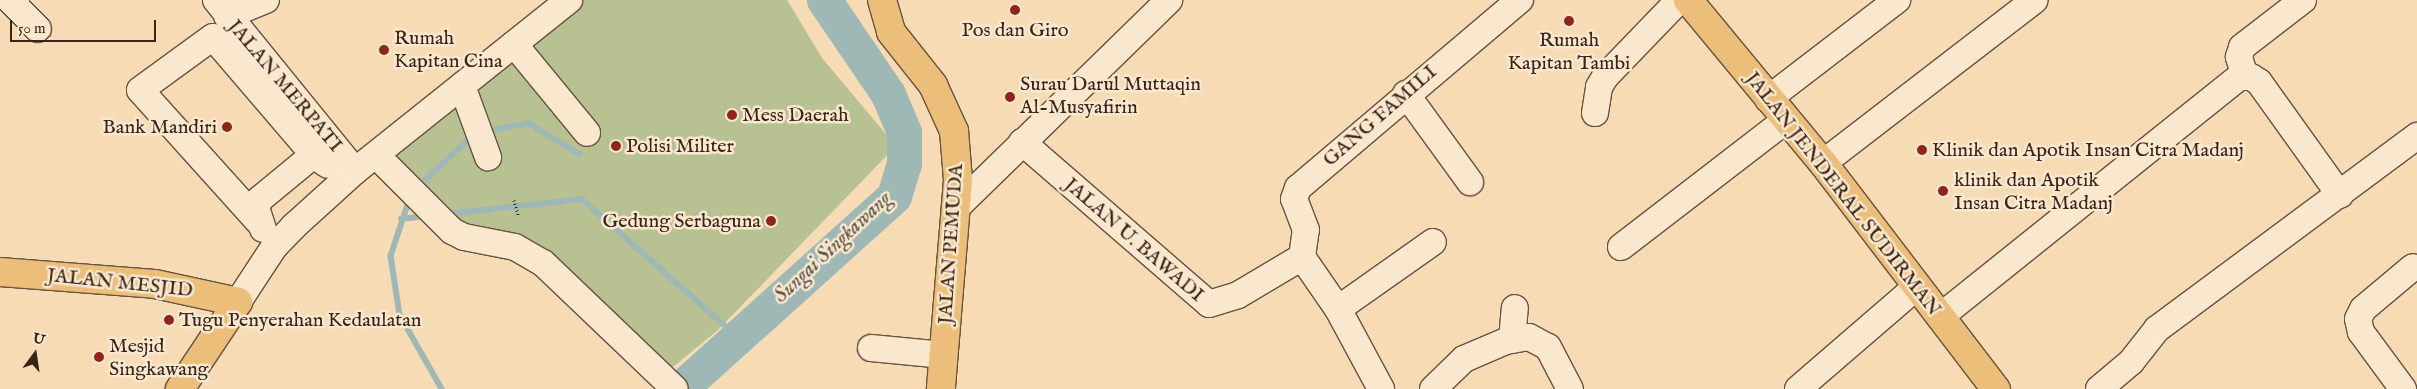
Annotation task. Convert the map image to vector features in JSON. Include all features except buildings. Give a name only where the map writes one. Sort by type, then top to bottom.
[{"type":"main road","name":"JALAN PEMUDA","points":[[882,0],[891,32],[934,85],[954,131],[959,164],[941,389]]},
{"type":"main road","name":"JALAN JENDERAL SUDIRMAN","points":[[1688,0],[1768,99],[1824,164],[1916,287],[1996,389]]},
{"type":"main road","name":"JALAN MESJID","points":[[0,272],[155,284],[238,302]]},
{"type":"main road","points":[[180,389],[238,302]]},
{"type":"street","points":[[10,0],[38,30]]},
{"type":"street","points":[[221,8],[266,0]]},
{"type":"street","points":[[238,302],[274,247],[292,227],[349,177],[386,164],[462,86],[569,0]]},
{"type":"street","points":[[956,208],[1169,0]]},
{"type":"street","name":"GANG FAMILI","points":[[1302,256],[1306,230],[1294,199],[1298,188],[1406,94],[1520,0]]},
{"type":"street","points":[[1595,112],[1599,87],[1610,70],[1679,0]]},
{"type":"street","points":[[1768,99],[1897,0]]},
{"type":"street","points":[[1824,164],[2035,0]]},
{"type":"street","points":[[2245,76],[2239,57],[2242,48],[2303,0]]},
{"type":"street","name":"JALAN MERPATI","points":[[221,8],[349,177]]},
{"type":"street","points":[[274,247],[258,221],[140,90],[213,37],[316,157],[349,177]]},
{"type":"street","points":[[514,44],[587,133]]},
{"type":"street","points":[[1940,316],[2231,82],[2245,76],[2259,82],[2340,195]]},
{"type":"street","points":[[462,86],[488,157]]},
{"type":"street","points":[[1406,94],[1470,182]]},
{"type":"street","points":[[1621,247],[1786,120]]},
{"type":"street","points":[[2099,389],[2131,362],[2157,329],[2417,136]]},
{"type":"street","name":"JALAN U. BAWADI","points":[[1022,142],[1209,304],[1238,295],[1302,256]]},
{"type":"street","points":[[258,221],[256,208],[260,199],[310,157],[316,157]]},
{"type":"street","points":[[386,164],[435,214],[464,237],[530,253],[672,386]]},
{"type":"street","points":[[1338,309],[1433,242]]},
{"type":"street","points":[[1302,256],[1338,309],[1382,389]]},
{"type":"street","points":[[2403,389],[2361,332],[2358,319],[2363,309],[2413,267]]},
{"type":"street","points":[[1798,389],[1916,287]]},
{"type":"street","points":[[1512,340],[1515,308]]},
{"type":"street","points":[[1433,389],[1457,363],[1512,340],[1529,336],[1543,343],[1570,389]]},
{"type":"street","points":[[871,348],[944,355]]},
{"type":"path","points":[[514,200],[518,215]]},
{"type":"green space","points":[[585,0],[787,0],[822,58],[896,146],[718,330],[656,381],[529,258],[440,227],[373,171]]},
{"type":"waterway","name":"Sungai Singkawang","points":[[680,389],[894,196],[904,164],[904,132],[888,94],[824,0]]},
{"type":"waterway","points":[[486,131],[529,123],[579,154]]},
{"type":"waterway","points":[[418,187],[473,135]]},
{"type":"waterway","points":[[410,199],[391,256],[400,315],[442,389]]},
{"type":"waterway","points":[[446,214],[582,199],[739,338]]},
{"type":"waterway","points":[[401,219],[427,216]]},
{"type":"place","name":"Pos dan Giro","points":[[1015,10]]},
{"type":"place","name":"Rumah Kapitan Tambi","points":[[1569,21]]},
{"type":"place","name":"Rumah Kapitan Cina","points":[[384,50]]},
{"type":"place","name":"Surau Darul Muttaqin Al-Musyafirin","points":[[1010,97]]},
{"type":"place","name":"Mess Daerah","points":[[732,115]]},
{"type":"place","name":"Bank Mandiri","points":[[227,127]]},
{"type":"place","name":"Polisi Militer","points":[[616,146]]},
{"type":"place","name":"Klinik dan Apotik Insan Citra Madanj","points":[[1922,150]]},
{"type":"place","name":"klinik dan Apotik Insan Citra Madanj","points":[[1943,191]]},
{"type":"place","name":"Gedung Serbaguna","points":[[771,221]]},
{"type":"place","name":"Tugu Penyerahan Kedaulatan","points":[[169,320]]},
{"type":"place","name":"Mesjid Singkawang","points":[[99,357]]}]
